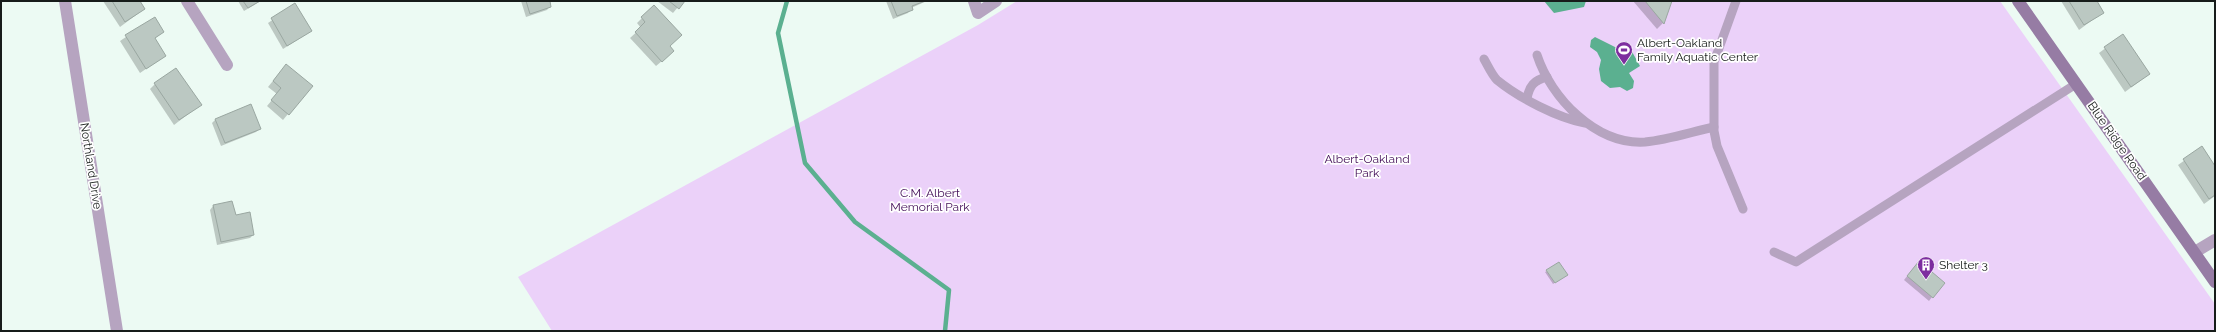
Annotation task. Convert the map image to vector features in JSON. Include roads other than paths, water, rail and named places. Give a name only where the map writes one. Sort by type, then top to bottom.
[{"type":"street","name":"Northland Drive","points":[[65,1],[117,331]]},
{"type":"street","points":[[187,1],[227,65]]},
{"type":"street","points":[[974,1],[978,13],[996,1]]},
{"type":"street","name":"Blue Ridge Road","points":[[2018,1],[2215,282]]},
{"type":"street","points":[[2195,252],[2215,240]]},
{"type":"lane","points":[[1736,1],[1714,62],[1714,127],[1718,146],[1743,209]]},
{"type":"lane","points":[[1537,55],[1541,68],[1561,98],[1586,123],[1608,135],[1627,141],[1644,142],[1714,127]]},
{"type":"lane","points":[[1484,59],[1496,79],[1527,99],[1573,121],[1586,123]]},
{"type":"lane","points":[[1527,99],[1528,88],[1535,82],[1548,78]]},
{"type":"lane","points":[[1774,252],[1796,262],[2076,84]]},
{"type":"waterway","points":[[787,1],[778,33],[805,163],[855,222],[949,290],[945,331]]},
{"type":"place","name":"Albert-Oakland Family Aquatic Center","points":[[1624,65]]},
{"type":"place","name":"Shelter 3","points":[[1926,280]]},
{"type":"park label","name":"Albert-Oakland Park","points":[[1367,166]]},
{"type":"park label","name":"C.M. Albert Memorial Park","points":[[930,200]]}]
